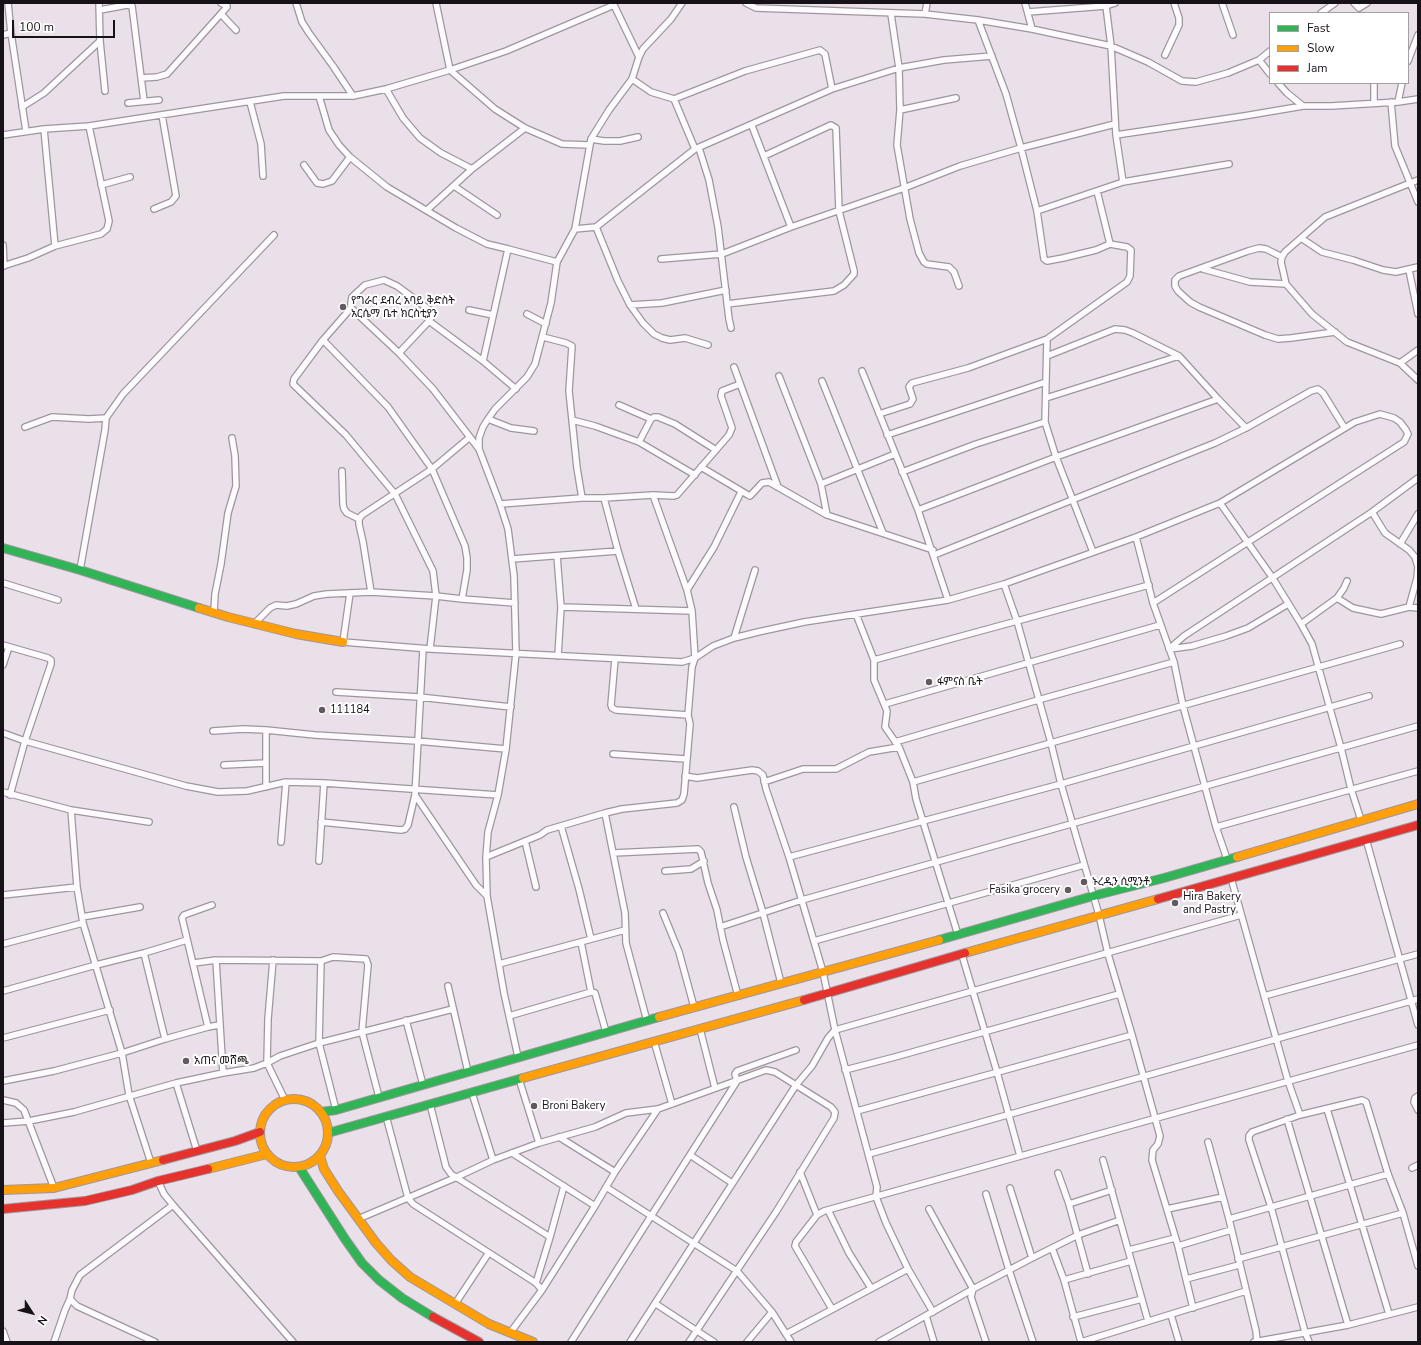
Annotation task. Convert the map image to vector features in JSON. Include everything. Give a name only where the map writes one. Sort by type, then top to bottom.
[{"type":"main road","points":[[3,548],[80,570],[254,624],[296,634],[343,642]]},
{"type":"main road","points":[[321,1112],[336,1110],[694,1007],[958,935],[1093,896],[1164,878],[1418,804]]},
{"type":"main road","points":[[328,1132],[472,1093],[654,1040],[784,1006],[1418,825]]},
{"type":"main road","points":[[286,1100],[305,1100],[314,1105],[321,1112],[327,1122],[328,1132],[326,1145],[320,1156],[310,1163],[299,1167],[287,1167],[276,1162],[267,1154],[263,1147],[260,1132],[262,1121],[276,1104],[286,1100]]},
{"type":"main road","points":[[3,1190],[54,1188],[235,1141],[260,1132]]},
{"type":"main road","points":[[3,1209],[85,1201],[267,1154]]},
{"type":"main road","points":[[320,1156],[324,1169],[376,1244],[410,1277],[489,1324],[533,1342]]},
{"type":"main road","points":[[299,1167],[345,1239],[362,1263],[379,1280],[402,1298],[425,1313],[478,1342]]},
{"type":"street","points":[[8,3],[11,33],[26,131]]},
{"type":"street","points":[[99,3],[100,41],[105,91]]},
{"type":"street","points":[[141,78],[157,78],[167,74],[227,7],[222,3]]},
{"type":"street","points":[[296,3],[302,22],[308,33],[353,96]]},
{"type":"street","points":[[436,3],[450,70],[495,108],[525,128],[562,144],[620,141],[638,137]]},
{"type":"street","points":[[479,449],[479,438],[488,419],[495,409],[527,377],[535,364],[551,303],[557,262],[575,229],[590,142],[609,110],[632,79],[643,49],[671,19],[682,3]]},
{"type":"street","points":[[746,3],[756,8],[891,14],[925,14],[978,20],[1032,29],[1111,46],[1148,62],[1182,81],[1196,82],[1228,74],[1258,60],[1269,52]]},
{"type":"street","points":[[925,14],[927,3]]},
{"type":"street","points":[[1025,3],[1032,29]]},
{"type":"street","points":[[1028,12],[1106,6],[1116,3]]},
{"type":"street","points":[[1165,55],[1179,25],[1179,18],[1174,3]]},
{"type":"street","points":[[1222,3],[1233,35]]},
{"type":"street","points":[[1322,12],[1335,3]]},
{"type":"street","points":[[1354,3],[1363,12]]},
{"type":"street","points":[[1359,8],[1367,3]]},
{"type":"street","points":[[3,135],[26,131],[89,126],[284,96],[353,96],[386,89],[450,70],[506,51],[614,4],[639,57]]},
{"type":"street","points":[[100,10],[127,5],[132,6],[144,101]]},
{"type":"street","points":[[1106,6],[1111,46],[1116,135],[1123,182]]},
{"type":"street","points":[[221,14],[236,30]]},
{"type":"street","points":[[891,14],[899,68],[900,110],[897,145],[910,219],[921,258],[926,264],[949,267],[954,272],[959,286]]},
{"type":"street","points":[[879,414],[910,404],[913,399],[909,387],[912,383],[968,368],[1047,339],[1127,282],[1129,279],[1131,250],[1127,247],[1110,244],[1096,250],[1063,258],[1046,260],[1037,211],[1006,94],[978,20]]},
{"type":"street","points":[[3,36],[11,33]]},
{"type":"street","points":[[1409,58],[1418,35]]},
{"type":"street","points":[[22,107],[44,93],[100,41]]},
{"type":"street","points":[[632,79],[651,92],[674,99],[745,71],[820,50],[825,54],[832,89]]},
{"type":"street","points":[[575,229],[596,228],[697,148],[752,126],[832,89],[899,68],[944,60],[992,56]]},
{"type":"street","points":[[1258,60],[1269,73]]},
{"type":"street","points":[[1279,84],[1303,106]]},
{"type":"street","points":[[1374,84],[1374,103]]},
{"type":"street","points":[[1398,102],[1402,84]]},
{"type":"street","points":[[386,89],[403,118],[420,138],[441,152],[472,169]]},
{"type":"street","points":[[319,96],[329,130],[339,145],[350,157],[387,187],[487,244],[557,262]]},
{"type":"street","points":[[900,110],[956,98]]},
{"type":"street","points":[[674,99],[697,148],[709,180],[718,227],[731,328]]},
{"type":"street","points":[[1116,135],[1303,106],[1398,102],[1418,99]]},
{"type":"street","points":[[128,103],[159,100]]},
{"type":"street","points":[[250,102],[261,144],[263,176]]},
{"type":"street","points":[[1391,102],[1395,146],[1418,202]]},
{"type":"street","points":[[154,209],[171,202],[176,196],[162,115]]},
{"type":"street","points":[[661,259],[722,254],[791,227],[904,188],[960,166],[1021,148],[1115,124]]},
{"type":"street","points":[[727,304],[834,291],[844,285],[854,274],[839,211],[837,131],[834,126],[831,125],[764,156]]},
{"type":"street","points":[[3,245],[4,266],[28,258],[55,246],[101,234],[107,229],[109,221],[89,126]]},
{"type":"street","points":[[752,126],[791,227]]},
{"type":"street","points":[[427,210],[472,169],[525,128]]},
{"type":"street","points":[[44,130],[55,246]]},
{"type":"street","points":[[304,165],[317,183],[323,184],[332,181],[350,157]]},
{"type":"street","points":[[1037,211],[1123,182],[1229,164]]},
{"type":"street","points":[[101,185],[130,177]]},
{"type":"street","points":[[1418,180],[1325,216],[1285,252],[1281,262],[1286,284],[1312,314],[1347,342],[1400,363],[1418,380]]},
{"type":"street","points":[[454,186],[497,215]]},
{"type":"street","points":[[1097,191],[1110,244]]},
{"type":"street","points":[[596,228],[630,305],[643,323],[654,334],[662,338],[670,340],[685,338],[708,345]]},
{"type":"street","points":[[80,570],[106,418],[123,394],[274,235]]},
{"type":"street","points":[[1302,238],[1326,254],[1352,260],[1383,270],[1396,272],[1418,267]]},
{"type":"street","points":[[1282,257],[1266,249],[1259,248],[1179,276],[1176,280],[1175,286],[1178,291],[1190,302],[1199,307],[1278,339],[1335,332]]},
{"type":"street","points":[[483,361],[508,249]]},
{"type":"street","points":[[1203,268],[1250,282],[1286,284]]},
{"type":"street","points":[[1409,270],[1418,314]]},
{"type":"street","points":[[399,353],[429,321],[433,314],[398,286],[384,280],[365,285],[352,298],[352,308],[399,353],[433,389],[479,449],[508,529],[516,603],[516,653],[506,749],[498,795],[488,832],[486,857],[487,896],[504,993],[518,1057]]},
{"type":"street","points":[[630,305],[662,303],[726,290]]},
{"type":"street","points":[[352,308],[323,340],[294,379],[294,384],[346,435],[395,494],[433,571],[436,596],[430,649]]},
{"type":"street","points":[[469,310],[493,315]]},
{"type":"street","points":[[527,314],[546,324]]},
{"type":"street","points":[[429,321],[483,361],[516,389]]},
{"type":"street","points":[[1048,356],[1116,329],[1125,330],[1179,356],[1246,428]]},
{"type":"street","points":[[543,337],[572,346],[569,391],[577,468],[582,498]]},
{"type":"street","points":[[1047,339],[1048,356],[1045,422],[1056,457],[1093,552]]},
{"type":"street","points":[[323,340],[388,406],[432,469],[466,546],[467,570],[462,599]]},
{"type":"street","points":[[1400,363],[1418,350]]},
{"type":"street","points":[[1046,398],[1179,356]]},
{"type":"street","points":[[734,367],[778,487]]},
{"type":"street","points":[[862,371],[918,510],[948,600]]},
{"type":"street","points":[[779,376],[821,484],[827,515]]},
{"type":"street","points":[[822,382],[883,533]]},
{"type":"street","points":[[887,435],[1046,382]]},
{"type":"street","points":[[500,504],[582,498],[677,495],[702,468],[729,435],[732,428],[721,396],[722,391],[740,384]]},
{"type":"street","points":[[702,468],[750,496],[762,483],[769,482],[827,515],[883,533],[933,552],[1074,500],[1215,444],[1311,391],[1318,389],[1323,392],[1344,427]]},
{"type":"street","points":[[918,510],[1056,457],[1218,399]]},
{"type":"street","points":[[619,405],[651,419]]},
{"type":"street","points":[[350,593],[343,642],[423,649],[682,662],[695,658],[712,646],[734,638],[804,622],[948,600],[1004,584],[1220,504],[1344,427],[1355,422],[1380,414],[1394,418],[1400,422],[1406,430],[1408,434],[1404,442],[1154,603]]},
{"type":"street","points":[[25,427],[52,417],[89,419],[106,418]]},
{"type":"street","points":[[639,442],[651,419],[658,417],[674,424],[716,450]]},
{"type":"street","points":[[488,419],[511,428],[534,431]]},
{"type":"street","points":[[572,420],[595,426],[639,442],[695,474]]},
{"type":"street","points":[[902,472],[976,444],[1045,422]]},
{"type":"street","points":[[371,592],[359,524],[360,519],[362,516],[432,469],[470,437]]},
{"type":"street","points":[[214,612],[215,594],[228,513],[236,486],[235,456],[232,438]]},
{"type":"street","points":[[821,484],[895,454]]},
{"type":"street","points":[[342,471],[344,509],[347,513],[360,519]]},
{"type":"street","points":[[1169,649],[1184,636],[1372,512],[1418,478]]},
{"type":"street","points":[[687,590],[714,547],[741,492]]},
{"type":"street","points":[[486,857],[540,835],[547,830],[604,813],[622,809],[677,803],[682,800],[684,794],[690,724],[688,715],[692,667],[695,658],[692,611],[687,590],[653,495]]},
{"type":"street","points":[[604,498],[618,551],[636,609]]},
{"type":"street","points":[[1220,504],[1272,577],[1312,644],[1351,789],[1361,820]]},
{"type":"street","points":[[1372,512],[1385,533],[1409,550],[1415,557],[1418,567],[1417,578],[1409,607]]},
{"type":"street","points":[[1400,544],[1418,514]]},
{"type":"street","points":[[1136,536],[1160,625],[1174,662],[1183,706],[1216,827],[1227,859]]},
{"type":"street","points":[[512,559],[618,551]]},
{"type":"street","points":[[556,556],[561,607],[558,656]]},
{"type":"street","points":[[734,638],[755,570]]},
{"type":"street","points":[[1301,624],[1336,598],[1344,588],[1347,581]]},
{"type":"street","points":[[3,583],[58,600]]},
{"type":"street","points":[[1004,584],[1017,621],[1072,824],[1099,915],[1119,994],[1160,1136],[1158,1144],[1153,1150],[1152,1160],[1178,1246],[1193,1308]]},
{"type":"street","points":[[874,660],[1149,585]]},
{"type":"street","points":[[254,624],[270,608],[276,605],[287,606],[296,604],[314,596],[327,594],[371,592],[516,603]]},
{"type":"street","points":[[1336,598],[1352,608],[1381,614],[1409,607],[1418,608]]},
{"type":"street","points":[[1169,649],[1192,646],[1248,628],[1288,604]]},
{"type":"street","points":[[561,607],[692,611]]},
{"type":"street","points":[[856,614],[874,660],[874,680],[885,704],[885,727],[899,747],[913,782],[916,799],[958,935]]},
{"type":"street","points":[[885,704],[1160,625]]},
{"type":"street","points":[[913,782],[1400,644]]},
{"type":"street","points":[[3,645],[51,660],[51,664],[25,741],[10,795]]},
{"type":"street","points":[[3,665],[9,647]]},
{"type":"street","points":[[321,822],[401,830],[405,829],[408,825],[416,788],[419,697],[423,649]]},
{"type":"street","points":[[615,659],[612,708],[616,710],[688,715]]},
{"type":"street","points":[[895,742],[1174,662]]},
{"type":"street","points":[[336,692],[419,697],[511,707]]},
{"type":"street","points":[[789,857],[1061,784],[1369,696]]},
{"type":"street","points":[[720,927],[802,900],[1418,726]]},
{"type":"street","points":[[214,731],[243,729],[266,730],[506,749]]},
{"type":"street","points":[[266,730],[266,787]]},
{"type":"street","points":[[3,734],[186,786],[218,792],[247,791],[286,782],[416,788],[498,795]]},
{"type":"street","points":[[764,782],[803,769],[836,769],[869,752],[899,747]]},
{"type":"street","points":[[613,754],[686,758]]},
{"type":"street","points":[[224,765],[266,763]]},
{"type":"street","points":[[685,776],[697,778],[752,770],[758,771],[763,775],[823,972],[826,993],[845,1070],[878,1187],[876,1197],[886,1223],[908,1269],[933,1312]]},
{"type":"street","points":[[1216,827],[1418,771]]},
{"type":"street","points":[[281,842],[286,782]]},
{"type":"street","points":[[319,861],[324,783]]},
{"type":"street","points":[[3,792],[71,810],[149,822]]},
{"type":"street","points":[[415,795],[476,885],[487,896]]},
{"type":"street","points":[[734,807],[746,857],[763,913],[781,983]]},
{"type":"street","points":[[71,810],[77,887],[82,920],[110,1010],[122,1053],[130,1095],[150,1163]]},
{"type":"street","points":[[604,813],[625,913],[626,943],[648,1021]]},
{"type":"street","points":[[561,826],[579,889],[590,939]]},
{"type":"street","points":[[1366,839],[1418,1025]]},
{"type":"street","points":[[525,841],[536,887]]},
{"type":"street","points":[[613,853],[698,849],[701,852],[708,883],[718,910],[720,927],[738,996]]},
{"type":"street","points":[[665,871],[691,869],[704,861]]},
{"type":"street","points":[[814,941],[1084,865]]},
{"type":"street","points":[[1230,878],[1242,915],[1288,1082],[1300,1115]]},
{"type":"street","points":[[3,895],[77,887]]},
{"type":"street","points":[[208,1027],[194,963],[187,940],[183,916],[212,905]]},
{"type":"street","points":[[3,944],[82,920],[140,907]]},
{"type":"street","points":[[663,913],[679,952],[694,1007]]},
{"type":"street","points":[[630,1342],[656,1304],[796,1085],[812,1066],[828,1038],[835,1030],[1242,915]]},
{"type":"street","points":[[499,964],[625,930]]},
{"type":"street","points":[[3,991],[96,965],[144,954],[187,940]]},
{"type":"street","points":[[581,942],[591,992],[594,993],[606,1032]]},
{"type":"street","points":[[144,954],[164,1039]]},
{"type":"street","points":[[1264,996],[1418,954]]},
{"type":"street","points":[[962,955],[1020,1156]]},
{"type":"street","points":[[194,963],[216,960],[321,961],[333,957],[366,959],[362,1032],[379,1097]]},
{"type":"street","points":[[216,960],[223,1072]]},
{"type":"street","points":[[273,960],[268,1019],[267,1063],[286,1100]]},
{"type":"street","points":[[321,961],[319,1043],[336,1110]]},
{"type":"street","points":[[448,986],[468,1072]]},
{"type":"street","points":[[509,1016],[591,992]]},
{"type":"street","points":[[845,1070],[1119,994]]},
{"type":"street","points":[[869,1154],[1418,999]]},
{"type":"street","points":[[3,1123],[29,1121],[74,1112],[176,1082],[223,1072],[254,1068],[280,1056],[319,1043],[453,1009]]},
{"type":"street","points":[[3,1038],[110,1010]]},
{"type":"street","points":[[406,1020],[423,1085]]},
{"type":"street","points":[[3,1081],[54,1071],[122,1053],[164,1039],[219,1025]]},
{"type":"street","points":[[700,1029],[715,1088]]},
{"type":"street","points":[[857,1111],[1132,1035]]},
{"type":"street","points":[[654,1040],[672,1104]]},
{"type":"street","points":[[832,1309],[795,1246],[796,1242],[817,1215],[828,1210],[1418,1045]]},
{"type":"street","points":[[571,1342],[737,1081],[735,1074],[737,1071],[796,1050]]},
{"type":"street","points":[[358,1219],[493,1160],[539,1143],[595,1127],[626,1113],[658,1109],[766,1070],[775,1072],[832,1107],[835,1112],[834,1118],[776,1212],[689,1342]]},
{"type":"street","points":[[519,1079],[539,1143]]},
{"type":"street","points":[[176,1082],[197,1151]]},
{"type":"street","points":[[472,1093],[493,1160]]},
{"type":"street","points":[[1418,1096],[1415,1098],[1414,1102],[1418,1110]]},
{"type":"street","points":[[3,1100],[16,1103],[24,1110],[54,1188]]},
{"type":"street","points":[[1308,1342],[1271,1207],[1249,1140],[1252,1132],[1300,1115],[1362,1100],[1366,1102],[1388,1174],[1403,1213],[1418,1266]]},
{"type":"street","points":[[430,1104],[446,1167],[451,1174],[550,1237]]},
{"type":"street","points":[[510,1333],[542,1290],[596,1206],[615,1172],[658,1109]]},
{"type":"street","points":[[1327,1109],[1389,1314]]},
{"type":"street","points":[[386,1116],[408,1198],[413,1204],[488,1254],[536,1283],[542,1290]]},
{"type":"street","points":[[1287,1119],[1348,1325]]},
{"type":"street","points":[[559,1137],[615,1172]]},
{"type":"street","points":[[1208,1142],[1229,1219],[1256,1331],[1255,1342],[1348,1325],[1418,1307]]},
{"type":"street","points":[[512,1153],[596,1206]]},
{"type":"street","points":[[690,1156],[732,1183]]},
{"type":"street","points":[[1103,1160],[1148,1321]]},
{"type":"street","points":[[1412,1168],[1418,1166]]},
{"type":"street","points":[[800,1172],[817,1215]]},
{"type":"street","points":[[1058,1173],[1069,1204],[1088,1274]]},
{"type":"street","points":[[1229,1219],[1309,1195],[1388,1174]]},
{"type":"street","points":[[158,1181],[164,1194],[173,1205],[293,1342]]},
{"type":"street","points":[[536,1283],[564,1186]]},
{"type":"street","points":[[606,1187],[737,1271],[772,1312],[791,1342]]},
{"type":"street","points":[[1010,1188],[1032,1258]]},
{"type":"street","points":[[1069,1204],[1112,1190]]},
{"type":"street","points":[[986,1194],[1033,1342]]},
{"type":"street","points":[[1167,1209],[1223,1197]]},
{"type":"street","points":[[54,1342],[72,1290],[80,1275],[173,1205]]},
{"type":"street","points":[[929,1209],[972,1289],[971,1297],[986,1342]]},
{"type":"street","points":[[828,1210],[849,1253],[870,1288]]},
{"type":"street","points":[[1186,1279],[1282,1246],[1403,1213]]},
{"type":"street","points":[[879,1342],[972,1289],[1032,1258],[1078,1235],[1120,1220]]},
{"type":"street","points":[[1178,1246],[1231,1230]]},
{"type":"street","points":[[1129,1250],[1175,1238]]},
{"type":"street","points":[[1052,1248],[1064,1280],[1081,1342],[1246,1291]]},
{"type":"street","points":[[455,1304],[488,1254]]},
{"type":"street","points":[[1064,1280],[1131,1261]]},
{"type":"street","points":[[786,1334],[908,1269]]},
{"type":"street","points":[[70,1299],[77,1306],[155,1342]]},
{"type":"street","points":[[1073,1317],[1142,1299]]},
{"type":"street","points":[[656,1304],[714,1342]]},
{"type":"street","points":[[747,1342],[772,1312]]},
{"type":"street","points":[[1171,1315],[1179,1342]]},
{"type":"street","points":[[926,1316],[934,1342]]},
{"type":"street","points":[[3,1331],[6,1342]]},
{"type":"traffic: fast","points":[[3,548],[80,570],[199,608]]},
{"type":"traffic: fast","points":[[939,940],[1237,857]]},
{"type":"traffic: fast","points":[[321,1112],[336,1110],[659,1017]]},
{"type":"traffic: fast","points":[[328,1133],[523,1078]]},
{"type":"traffic: fast","points":[[299,1167],[362,1263],[379,1280],[402,1298],[433,1317]]},
{"type":"traffic: slow","points":[[199,608],[296,634],[343,642]]},
{"type":"traffic: slow","points":[[1237,857],[1418,804]]},
{"type":"traffic: slow","points":[[965,953],[1158,899]]},
{"type":"traffic: slow","points":[[659,1017],[939,940]]},
{"type":"traffic: slow","points":[[523,1078],[804,1000]]},
{"type":"traffic: slow","points":[[294,1099],[307,1102],[318,1109],[325,1120],[328,1133],[325,1146],[318,1157],[307,1164],[294,1167],[281,1164],[270,1157],[263,1146],[260,1133],[263,1120],[270,1109],[281,1102],[294,1099]]},
{"type":"traffic: slow","points":[[208,1169],[267,1154]]},
{"type":"traffic: slow","points":[[320,1156],[324,1169],[338,1191],[376,1243],[391,1260],[410,1277],[489,1324],[533,1342]]},
{"type":"traffic: slow","points":[[3,1190],[54,1188],[163,1160]]},
{"type":"traffic: jam","points":[[1158,899],[1418,825]]},
{"type":"traffic: jam","points":[[804,1000],[965,953]]},
{"type":"traffic: jam","points":[[163,1160],[235,1141],[260,1132]]},
{"type":"traffic: jam","points":[[3,1209],[85,1201],[208,1169]]},
{"type":"traffic: jam","points":[[433,1317],[479,1342]]},
{"type":"place","name":"የግራር ደብረ አባይ ቅድስት አርሴማ ቤተ ክርስቲያን","points":[[343,307]]},
{"type":"place","name":"ፋምናስ ቤት","points":[[929,682]]},
{"type":"place","name":"111184","points":[[322,710]]},
{"type":"place","name":"ኑረዲን ሲሚንቶ","points":[[1084,882]]},
{"type":"place","name":"Fasika grocery","points":[[1068,890]]},
{"type":"place","name":"Hira Bakery and Pastry","points":[[1175,903]]},
{"type":"place","name":"አጠና መሸጫ","points":[[186,1061]]},
{"type":"place","name":"Broni Bakery","points":[[534,1106]]}]
